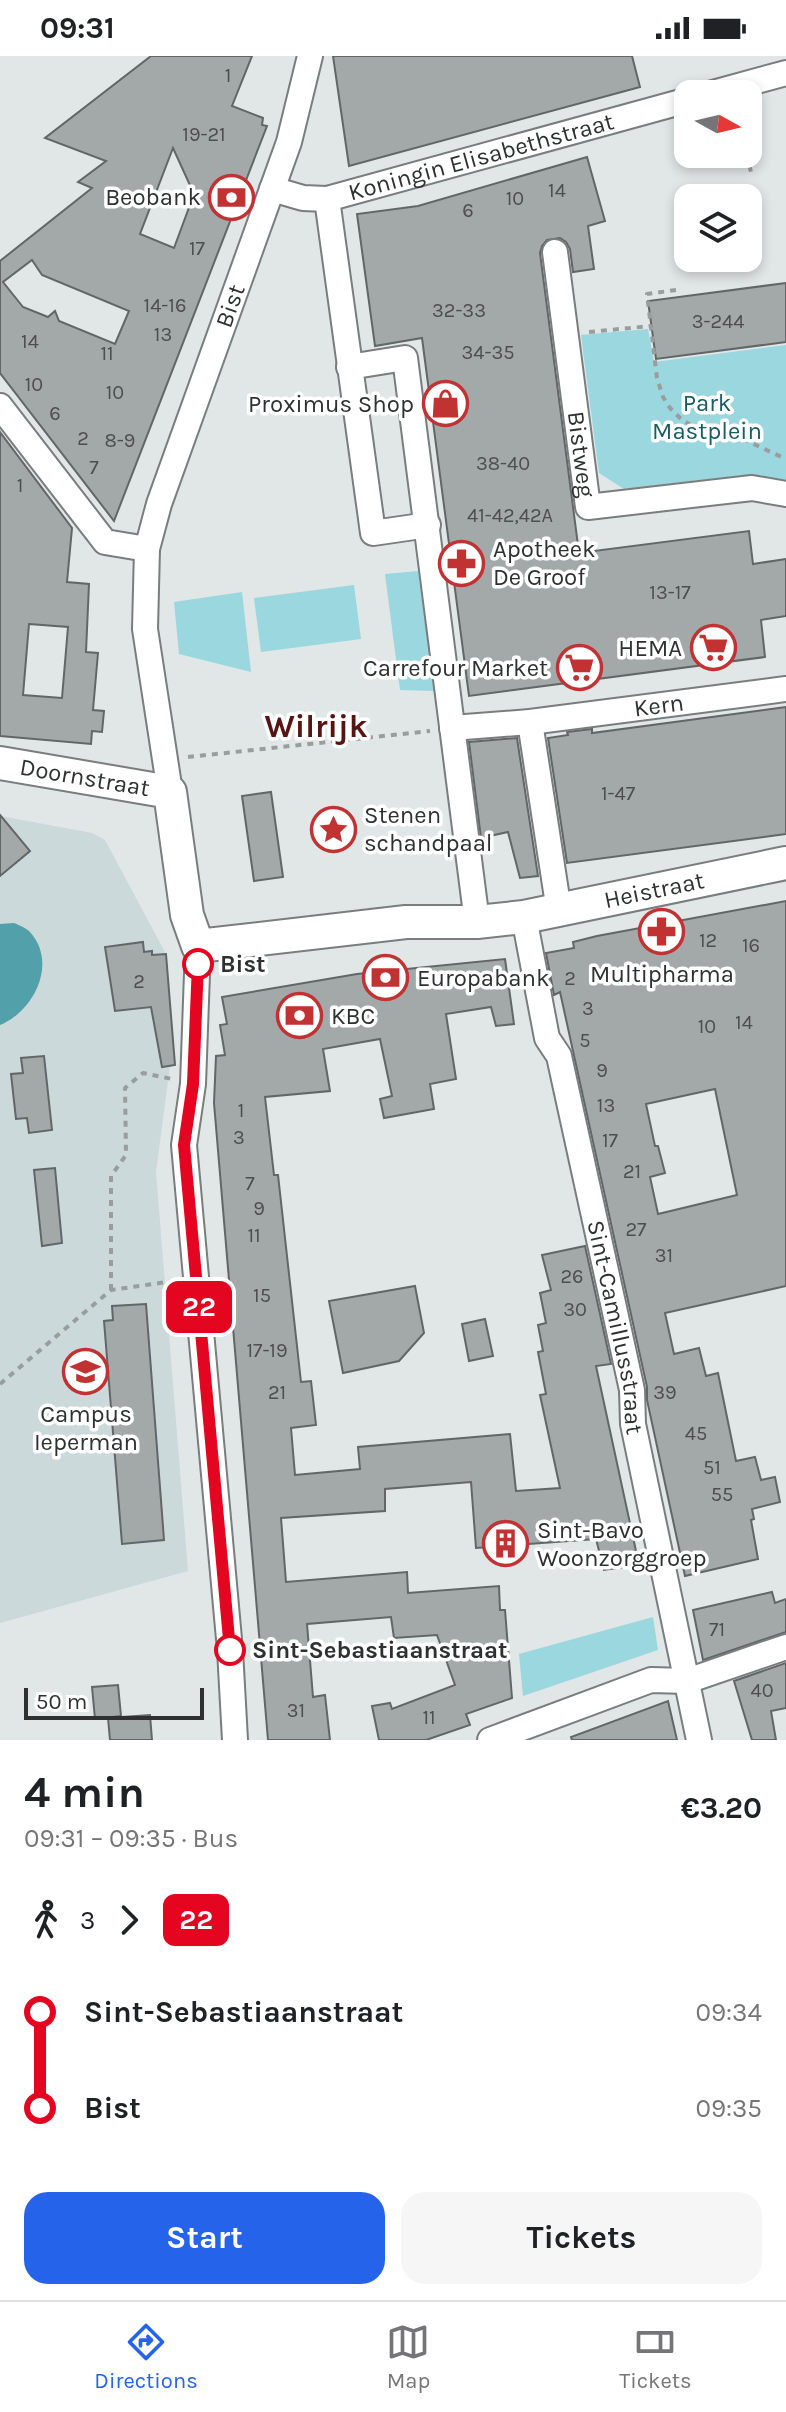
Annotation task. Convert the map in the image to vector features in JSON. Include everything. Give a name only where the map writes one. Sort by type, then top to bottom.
[{"type":"street","name":"Bist","points":[[198,946],[187,915],[145,629],[147,549],[159,504],[293,129],[310,56]]},
{"type":"street","points":[[760,80],[786,73]]},
{"type":"street","name":"Koningin Elisabethstraat","points":[[272,189],[303,198],[327,199],[674,104]]},
{"type":"street","points":[[327,199],[373,533],[428,525]]},
{"type":"street","name":"Bistweg","points":[[555,252],[588,507],[752,488],[786,494]]},
{"type":"street","points":[[349,367],[405,358],[477,922]]},
{"type":"street","points":[[0,406],[105,542],[147,549]]},
{"type":"street","name":"Kern","points":[[452,728],[530,722],[786,689]]},
{"type":"street","points":[[530,722],[559,911]]},
{"type":"street","name":"Doornstraat","points":[[0,763],[170,792]]},
{"type":"street","name":"Heistraat","points":[[524,917],[786,863]]},
{"type":"street","points":[[235,1740],[230,1650],[184,1145],[193,1084],[198,946],[406,922],[477,922],[524,917]]},
{"type":"street","name":"Sint-Camillusstraat","points":[[524,917],[547,1038],[559,1056],[632,1390],[633,1424],[699,1740]]},
{"type":"street","points":[[490,1740],[651,1680],[687,1681],[786,1647]]},
{"type":"path","points":[[750,168],[752,177]]},
{"type":"path","points":[[676,290],[647,294],[657,378],[663,397],[682,420],[704,432],[747,441],[786,459]]},
{"type":"path","points":[[566,334],[651,326]]},
{"type":"path","points":[[165,759],[452,728]]},
{"type":"path","points":[[111,1290],[111,1176],[126,1155],[125,1088],[143,1073],[193,1084]]},
{"type":"path","points":[[0,1384],[111,1290],[196,1278]]},
{"type":"shaded area","name":"Campus Ieperman","points":[[0,816],[92,833],[105,840],[166,954],[173,1043],[156,1172],[188,1571],[0,1623]]},
{"type":"shaded area","points":[[14,923],[28,931],[38,944],[42,971],[32,998],[23,1009],[0,1025],[0,924]]},
{"type":"green space","name":"Park Mastplein","points":[[648,329],[654,362],[786,345],[786,480],[744,475],[624,489],[599,473],[581,335]]},
{"type":"green space","points":[[418,571],[435,691],[400,690],[385,574]]},
{"type":"green space","points":[[354,585],[361,639],[261,652],[254,598]]},
{"type":"green space","points":[[242,592],[251,672],[179,654],[174,602]]},
{"type":"green space","points":[[653,1617],[658,1650],[523,1696],[519,1654]]},
{"type":"building","points":[[151,56],[252,56],[232,106],[263,118],[262,125],[267,126],[114,521],[0,373],[0,261],[92,188],[78,182],[106,161],[45,138]],"holes":[[[173,148],[194,194],[174,248],[140,234]],[[32,260],[42,275],[129,311],[115,344],[59,321],[55,311],[48,317],[23,307],[3,282]]]},
{"type":"building","points":[[333,56],[632,56],[640,87],[349,166]]},
{"type":"building","points":[[587,157],[605,221],[588,226],[594,269],[573,272],[570,249],[560,238],[547,240],[540,253],[579,553],[749,531],[753,564],[786,559],[786,616],[761,620],[765,657],[469,696],[422,338],[375,346],[357,214],[418,206]]},
{"type":"building","points":[[786,283],[786,342],[656,359],[648,301]]},
{"type":"building","points":[[0,432],[72,528],[67,582],[89,584],[86,652],[98,653],[93,710],[104,711],[102,732],[92,731],[91,744],[0,736]],"holes":[[[29,624],[68,627],[62,698],[23,695]]]},
{"type":"building","points":[[786,707],[786,834],[567,863],[548,738],[568,735],[567,732],[592,729],[592,733]]},
{"type":"building","points":[[517,738],[538,876],[520,878],[508,832],[481,838],[469,742]]},
{"type":"building","points":[[271,792],[283,877],[254,881],[242,796]]},
{"type":"building","points":[[0,815],[30,851],[0,876]]},
{"type":"building","points":[[786,901],[786,1286],[665,1313],[674,1354],[699,1348],[706,1376],[718,1373],[736,1461],[755,1457],[761,1480],[775,1477],[780,1502],[752,1509],[758,1559],[685,1576],[560,992],[554,995],[546,953],[574,948],[573,942]],"holes":[[[715,1089],[737,1195],[658,1214],[650,1177],[665,1173],[658,1146],[655,1146],[646,1104]]]},
{"type":"building","points":[[143,942],[144,952],[166,954],[175,1065],[162,1067],[151,1007],[115,1011],[105,947]]},
{"type":"building","points":[[505,959],[514,1024],[496,1026],[491,1007],[446,1014],[456,1079],[430,1084],[434,1109],[384,1118],[380,1099],[392,1096],[380,1039],[323,1049],[330,1091],[265,1097],[274,1175],[278,1175],[301,1382],[311,1381],[316,1425],[291,1428],[295,1475],[360,1469],[358,1447],[510,1434],[516,1491],[560,1488],[540,1395],[546,1394],[538,1352],[543,1351],[538,1325],[546,1323],[540,1293],[551,1290],[542,1255],[585,1246],[611,1364],[596,1366],[639,1565],[604,1570],[596,1539],[476,1548],[471,1482],[385,1489],[385,1511],[281,1518],[286,1582],[407,1572],[408,1593],[499,1586],[500,1610],[505,1610],[512,1698],[466,1714],[470,1725],[426,1740],[379,1740],[372,1706],[390,1703],[392,1709],[455,1685],[437,1635],[394,1638],[391,1617],[307,1624],[313,1697],[325,1695],[330,1740],[268,1740],[214,1103],[216,1056],[225,1055],[220,1025],[227,1024],[222,997],[357,974]]},
{"type":"building","points":[[44,1056],[52,1130],[29,1133],[27,1118],[16,1119],[11,1074],[23,1073],[21,1058]]},
{"type":"building","points":[[55,1168],[62,1243],[42,1246],[34,1170]]},
{"type":"building","points":[[415,1286],[424,1333],[399,1361],[343,1373],[329,1301]]},
{"type":"building","points":[[146,1304],[164,1540],[122,1544],[104,1321],[113,1320],[112,1306]]},
{"type":"building","points":[[485,1319],[493,1356],[469,1361],[462,1324]]},
{"type":"building","points":[[772,1592],[775,1603],[786,1599],[786,1632],[703,1660],[693,1610]]},
{"type":"building","points":[[786,1663],[786,1708],[771,1711],[776,1740],[752,1740],[734,1681]]},
{"type":"building","points":[[118,1685],[121,1716],[95,1719],[92,1687]]},
{"type":"building","points":[[668,1701],[677,1740],[572,1740],[571,1737]]},
{"type":"building","points":[[150,1715],[152,1740],[110,1740],[108,1718]]},
{"type":"bus line","name":"22","points":[[198,964],[193,1084],[184,1145],[230,1650]]},
{"type":"place","name":"Beobank","points":[[232,197]]},
{"type":"place","name":"Proximus Shop","points":[[445,404]]},
{"type":"place","name":"Apotheek De Groof","points":[[462,563]]},
{"type":"place","name":"HEMA","points":[[713,648]]},
{"type":"place","name":"Carrefour Market","points":[[579,668]]},
{"type":"place","name":"Stenen schandpaal","points":[[333,829]]},
{"type":"place","name":"Multipharma","points":[[662,932]]},
{"type":"place","name":"Bist","points":[[198,964]]},
{"type":"place","name":"Europabank","points":[[386,978]]},
{"type":"place","name":"KBC","points":[[300,1016]]},
{"type":"place","name":"Campus Ieperman","points":[[86,1372]]},
{"type":"place","name":"Sint-Bavo Woonzorggroep","points":[[506,1544]]},
{"type":"place","name":"Sint-Sebastiaanstraat","points":[[230,1650]]},
{"type":"district","name":"Wilrijk","points":[[316,726]]}]
